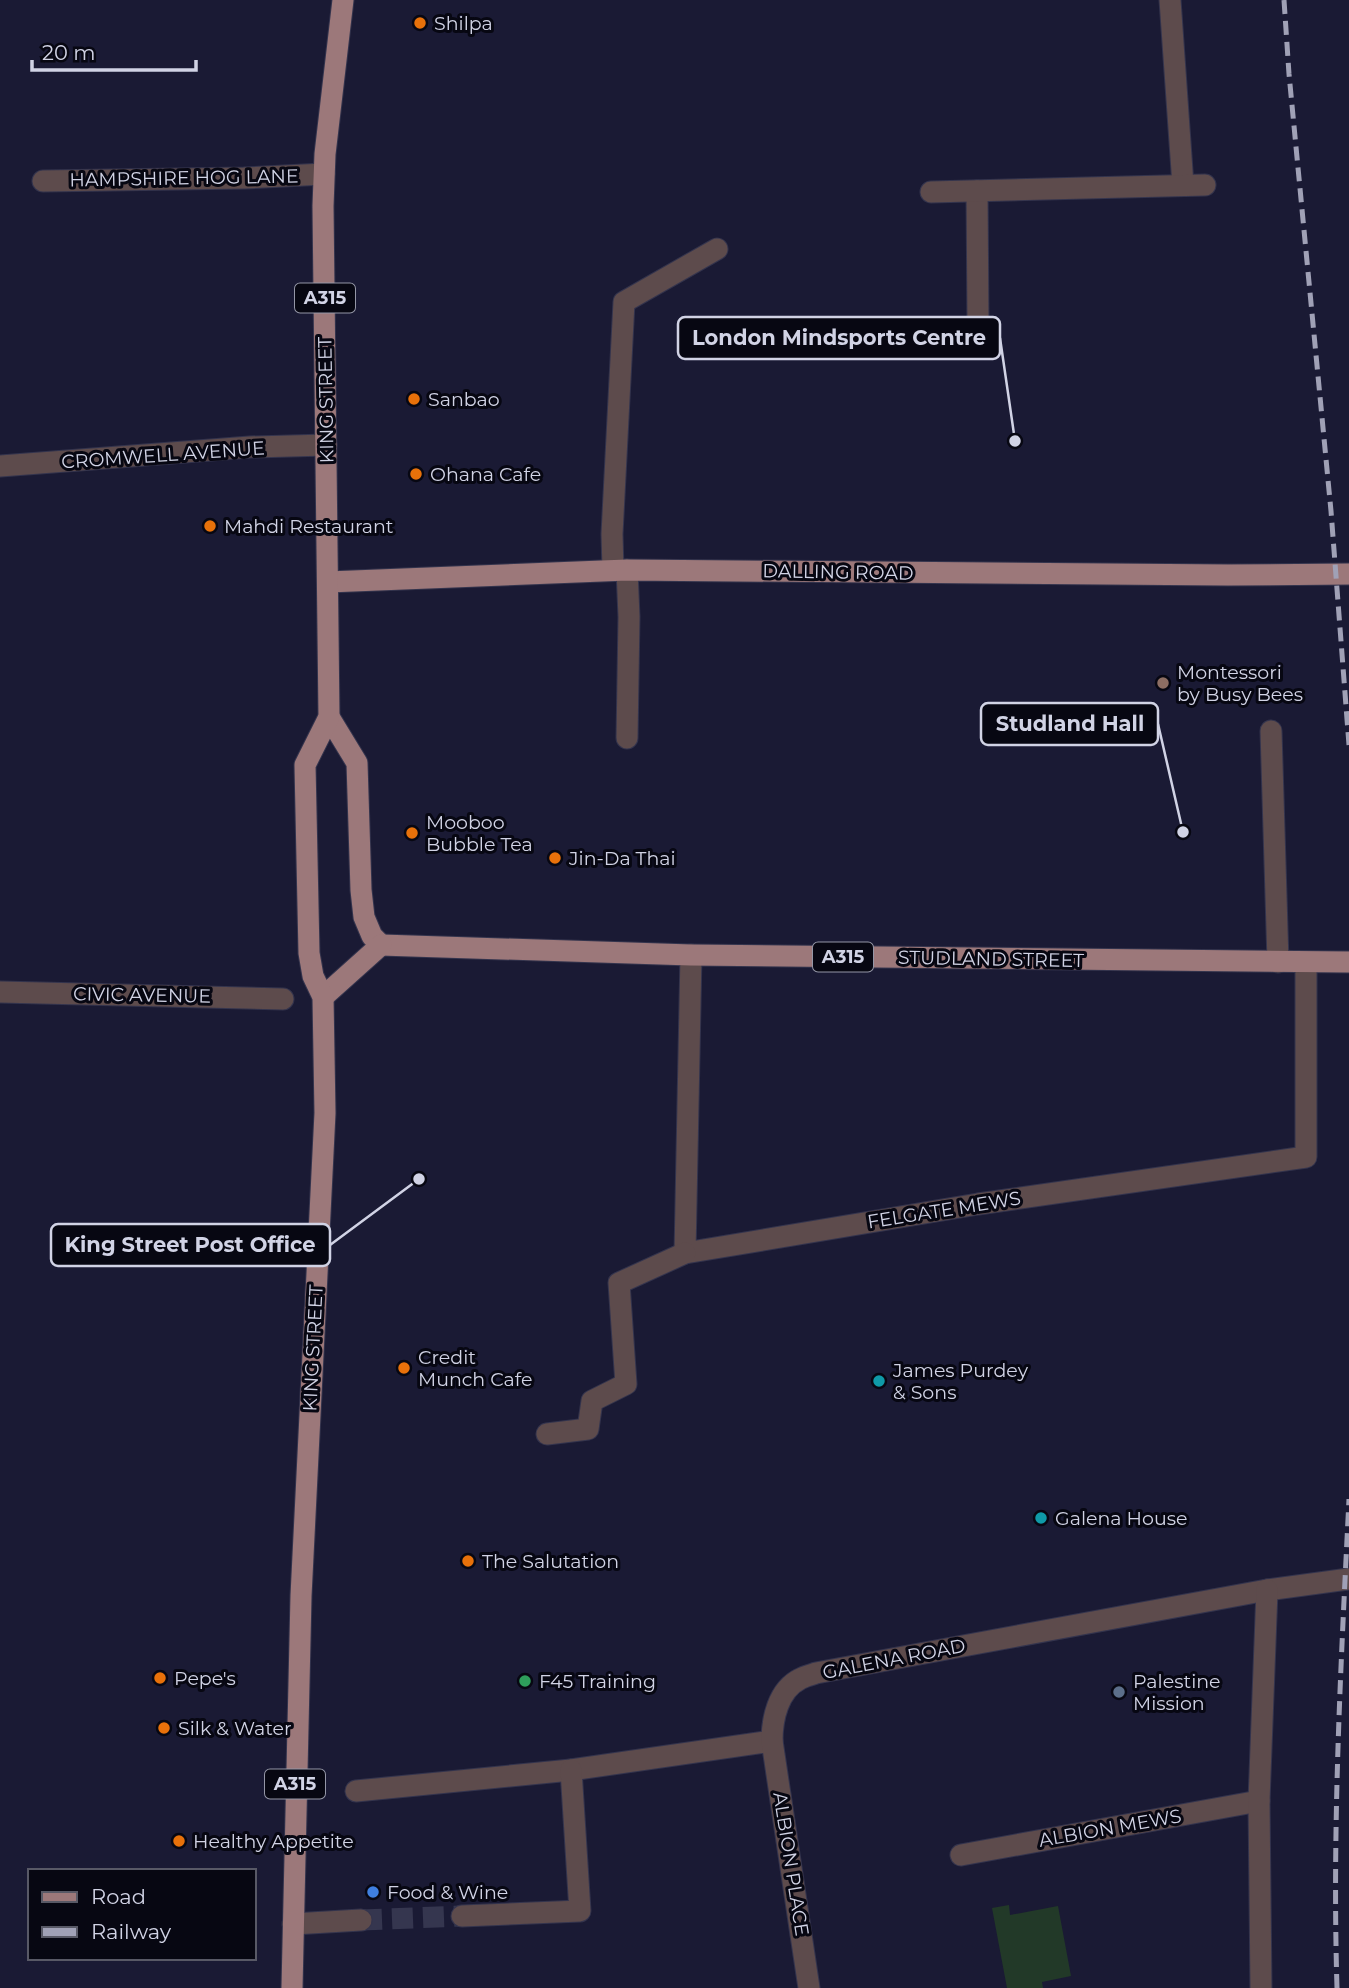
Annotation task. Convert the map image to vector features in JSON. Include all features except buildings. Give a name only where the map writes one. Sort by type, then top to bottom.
[{"type":"main road","name":"KING STREET","points":[[292,1988],[300,1609],[325,1113],[323,997],[313,976],[309,953],[305,765],[329,717],[323,206],[343,0]]},
{"type":"main road","name":"DALLING ROAD","points":[[328,582],[620,570],[1349,574]]},
{"type":"main road","points":[[323,997],[381,945],[372,936],[364,916],[357,763],[329,717]]},
{"type":"main road","name":"STUDLAND STREET","points":[[381,945],[691,955],[1349,962]]},
{"type":"street","points":[[1170,0],[1183,185]]},
{"type":"street","name":"HAMPSHIRE HOG LANE","points":[[43,181],[324,174]]},
{"type":"street","points":[[931,192],[1205,185]]},
{"type":"street","points":[[976,191],[978,323]]},
{"type":"street","points":[[627,738],[629,617],[612,534],[624,302],[717,249]]},
{"type":"street","name":"CROMWELL AVENUE","points":[[0,466],[250,447],[326,445]]},
{"type":"street","points":[[1270,731],[1278,962]]},
{"type":"street","points":[[547,1434],[588,1429],[592,1401],[626,1384],[620,1283],[685,1253],[691,955]]},
{"type":"street","name":"FELGATE MEWS","points":[[685,1253],[978,1204],[1306,1157],[1306,963]]},
{"type":"street","name":"CIVIC AVENUE","points":[[0,992],[284,999]]},
{"type":"street","name":"GALENA ROAD","points":[[772,1741],[772,1722],[788,1689],[798,1679],[816,1673],[1267,1590],[1349,1579]]},
{"type":"street","points":[[1261,1988],[1259,1801],[1267,1590]]},
{"type":"street","points":[[356,1791],[571,1770],[772,1741]]},
{"type":"street","name":"ALBION PLACE","points":[[772,1741],[809,1988]]},
{"type":"street","points":[[462,1916],[580,1910],[571,1770]]},
{"type":"street","name":"ALBION MEWS","points":[[961,1855],[1259,1801]]},
{"type":"street","points":[[293,1924],[361,1920]]},
{"type":"green space","points":[[1009,1905],[1010,1915],[1058,1906],[1071,1976],[1042,1982],[1043,1988],[1007,1988],[992,1908]]},
{"type":"tunnel","points":[[361,1920],[462,1916]]},
{"type":"railway","points":[[1284,0],[1331,511],[1349,745]]},
{"type":"railway","points":[[1337,1988],[1336,1805],[1349,1499]]},
{"type":"place","name":"Shilpa","points":[[420,23]]},
{"type":"place","name":"Sanbao","points":[[414,399]]},
{"type":"place","name":"London Mindsports Centre","points":[[1015,441]]},
{"type":"place","name":"Ohana Cafe","points":[[416,474]]},
{"type":"place","name":"Mahdi Restaurant","points":[[210,526]]},
{"type":"place","name":"Montessori by Busy Bees","points":[[1163,683]]},
{"type":"place","name":"Studland Hall","points":[[1183,832]]},
{"type":"place","name":"Mooboo Bubble Tea","points":[[412,833]]},
{"type":"place","name":"Jin-Da Thai","points":[[555,858]]},
{"type":"place","name":"King Street Post Office","points":[[419,1179]]},
{"type":"place","name":"Credit Munch Cafe","points":[[404,1368]]},
{"type":"place","name":"James Purdey & Sons","points":[[879,1381]]},
{"type":"place","name":"Galena House","points":[[1041,1518]]},
{"type":"place","name":"The Salutation","points":[[468,1561]]},
{"type":"place","name":"Pepe's","points":[[160,1678]]},
{"type":"place","name":"F45 Training","points":[[525,1681]]},
{"type":"place","name":"Palestine Mission","points":[[1119,1692]]},
{"type":"place","name":"Silk & Water","points":[[164,1728]]},
{"type":"place","name":"Healthy Appetite","points":[[179,1841]]},
{"type":"place","name":"Food & Wine","points":[[373,1892]]}]
